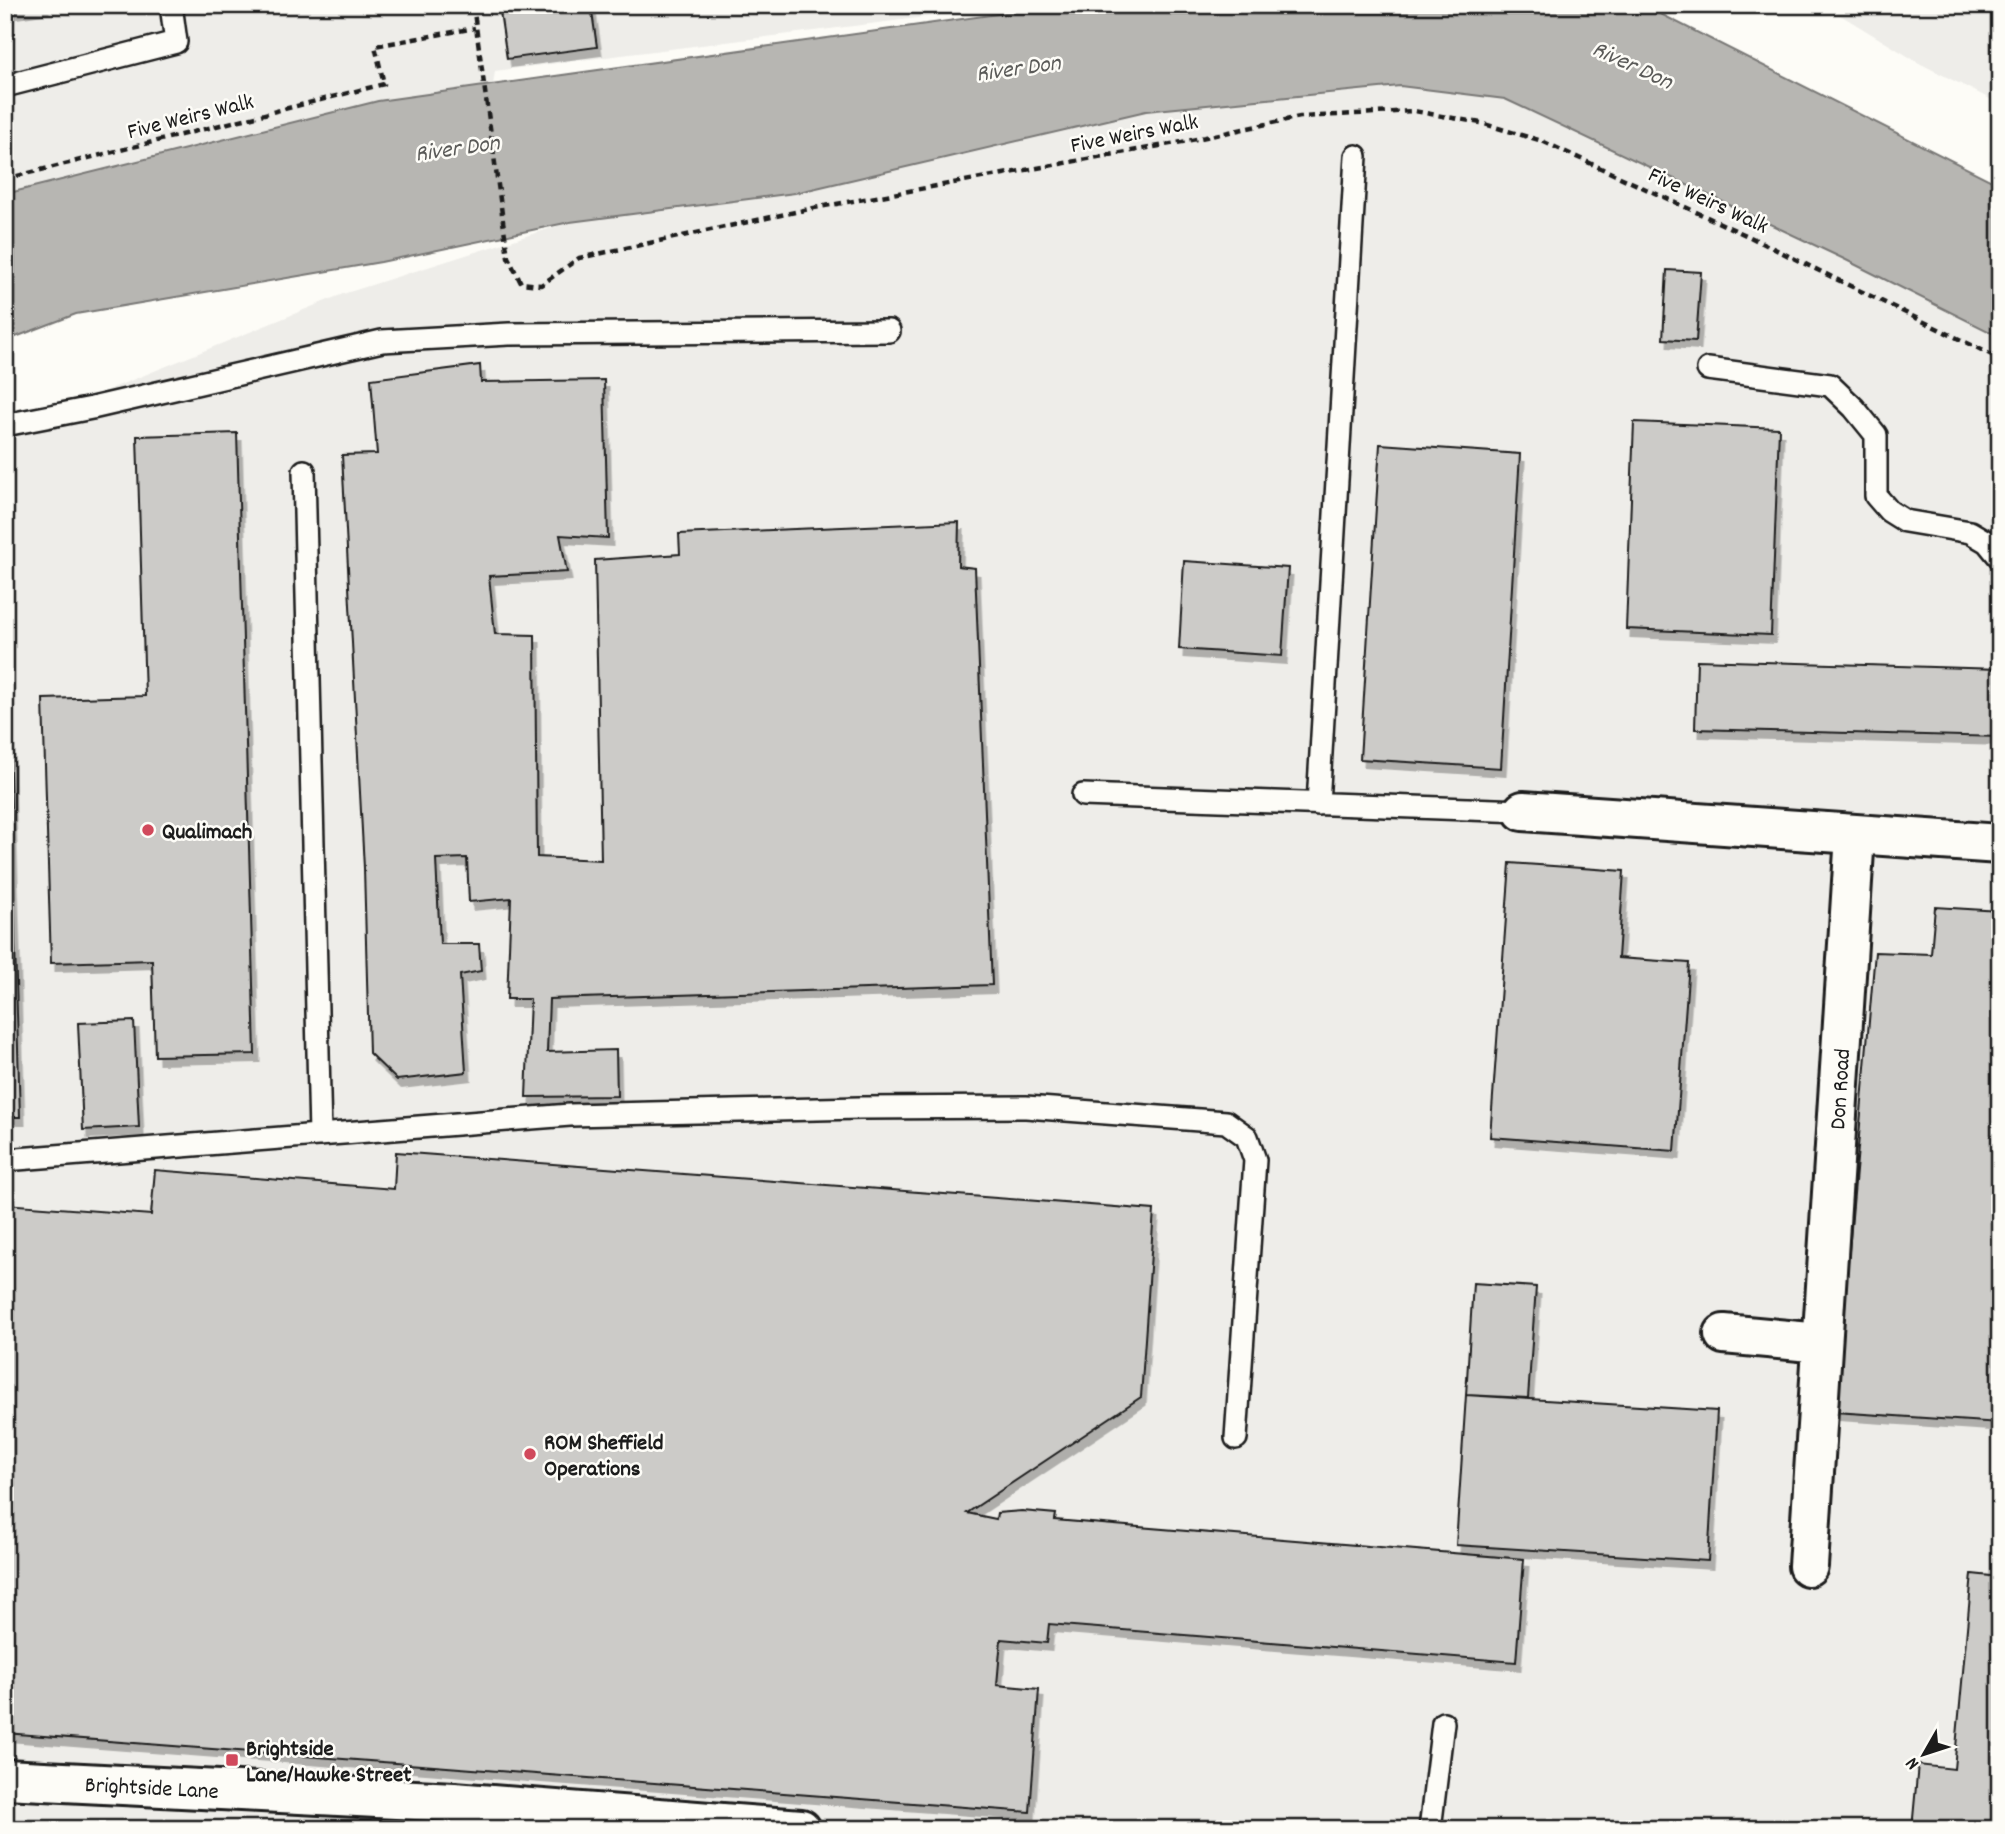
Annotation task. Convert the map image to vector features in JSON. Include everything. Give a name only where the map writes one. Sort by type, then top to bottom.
[{"type":"street","points":[[1523,811],[2000,844]]},
{"type":"street","name":"Don Road","points":[[1808,1566],[1855,835]]},
{"type":"street","points":[[1724,1334],[1821,1343]]},
{"type":"street","name":"Brightside Lane","points":[[5,1779],[454,1802],[801,1829]]},
{"type":"lane","points":[[5,86],[176,42],[171,5]]},
{"type":"lane","points":[[1318,804],[1356,156]]},
{"type":"lane","points":[[5,425],[92,408],[382,341],[509,334],[889,331]]},
{"type":"lane","points":[[1708,369],[1830,385],[1877,435],[1876,496],[1889,511],[1905,521],[1970,532],[1987,542],[2000,558]]},
{"type":"lane","points":[[304,471],[320,1135]]},
{"type":"lane","points":[[1083,796],[1523,811]]},
{"type":"lane","points":[[5,1160],[570,1115],[1026,1107],[1226,1122],[1247,1137],[1255,1160],[1236,1438]]},
{"type":"lane","points":[[1430,1829],[1443,1723]]},
{"type":"path","name":"Five Weirs Walk","points":[[473,5],[508,257],[521,283],[541,285],[579,258],[814,208],[1182,142],[1300,117],[1414,110],[1481,123],[1542,141],[1748,236],[2000,359]]},
{"type":"path","name":"Five Weirs Walk","points":[[5,179],[384,84],[375,46],[475,28]]},
{"type":"shaded area","points":[[5,5],[1021,5],[495,71],[493,85],[378,101],[5,194]]},
{"type":"shaded area","points":[[1824,5],[2000,5],[2000,104],[1919,63]]},
{"type":"shaded area","points":[[1400,86],[1505,99],[1844,259],[2000,337],[2000,1829],[5,1829],[5,432],[343,294],[570,222],[795,193],[1146,111]]},
{"type":"water","name":"River Don","points":[[1061,5],[1643,5],[2000,185],[2000,337],[1844,259],[1505,99],[1400,86],[1146,111],[795,193],[570,222],[381,262],[76,314],[5,341],[5,194],[378,101]]},
{"type":"building","points":[[5,5],[45,5],[5,11]]},
{"type":"building","points":[[499,5],[591,5],[597,47],[507,59]]},
{"type":"building","points":[[1667,270],[1701,272],[1696,341],[1663,339]]},
{"type":"building","points":[[480,365],[481,382],[604,380],[608,538],[560,535],[567,572],[489,576],[495,634],[535,635],[537,857],[601,860],[595,560],[680,554],[679,534],[959,522],[958,566],[975,568],[992,985],[549,999],[547,1052],[616,1050],[617,1096],[526,1097],[530,999],[507,999],[511,898],[469,902],[467,858],[436,859],[440,944],[479,944],[481,971],[460,975],[466,1072],[397,1080],[369,1053],[364,868],[342,455],[377,454],[371,379]]},
{"type":"building","points":[[1634,422],[1779,428],[1771,635],[1626,629]]},
{"type":"building","name":"Qualimach","points":[[237,433],[255,1054],[155,1056],[152,960],[51,963],[43,699],[145,696],[137,436]]},
{"type":"building","points":[[1380,444],[1520,454],[1501,768],[1360,759]]},
{"type":"building","points":[[1184,561],[1288,568],[1282,656],[1179,649]]},
{"type":"building","points":[[5,603],[20,1117],[5,1117]]},
{"type":"building","points":[[1697,660],[2000,669],[2000,737],[1695,729]]},
{"type":"building","points":[[1510,863],[1624,871],[1618,958],[1689,963],[1675,1151],[1490,1137]]},
{"type":"building","points":[[1935,907],[2000,911],[2000,1423],[1835,1412],[1875,952],[1931,954]]},
{"type":"building","points":[[134,1021],[139,1127],[83,1130],[78,1023]]},
{"type":"building","name":"ROM Sheffield Operations","points":[[396,1152],[1154,1210],[1141,1397],[967,1513],[996,1519],[997,1513],[1022,1511],[1056,1514],[1055,1520],[1524,1559],[1516,1662],[1049,1624],[1047,1643],[1001,1639],[997,1685],[1039,1689],[1030,1812],[5,1733],[5,1204],[151,1215],[155,1170],[394,1189]]},
{"type":"building","points":[[1473,1283],[1536,1287],[1528,1398],[1466,1395]]},
{"type":"building","points":[[1466,1395],[1717,1411],[1708,1561],[1456,1545]]},
{"type":"building","points":[[1972,1574],[2000,1577],[2000,1829],[1912,1829],[1918,1765],[1954,1769]]},
{"type":"place","name":"Qualimach","points":[[148,830]]},
{"type":"place","name":"ROM Sheffield Operations","points":[[530,1454]]},
{"type":"place","name":"Brightside Lane/Hawke Street","points":[[232,1760]]}]
